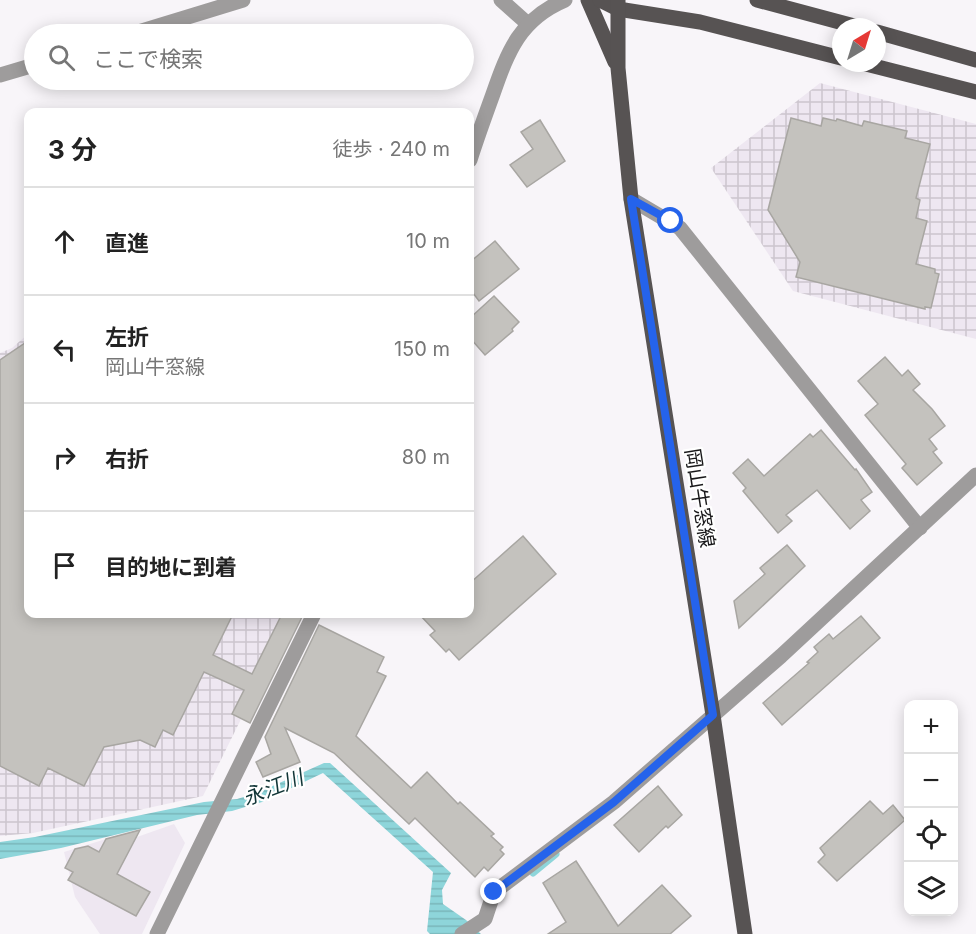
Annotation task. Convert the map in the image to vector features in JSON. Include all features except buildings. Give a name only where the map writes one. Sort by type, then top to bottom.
[{"type":"main road","name":"岡山牛窓線","points":[[588,0],[618,68]]},
{"type":"main road","points":[[600,0],[700,22],[832,56]]},
{"type":"main road","points":[[757,0],[832,20]]},
{"type":"main road","name":"岡山牛窓線","points":[[618,4],[618,68],[631,199],[713,715],[745,934]]},
{"type":"main road","points":[[886,35],[976,60]]},
{"type":"main road","points":[[886,69],[976,92]]},
{"type":"street","points":[[165,24],[243,0]]},
{"type":"street","points":[[501,0],[528,24]]},
{"type":"street","points":[[474,149],[508,52],[528,24],[547,8],[566,0]]},
{"type":"street","points":[[0,75],[24,68]]},
{"type":"street","points":[[631,199],[680,228],[920,528]]},
{"type":"street","points":[[462,934],[485,919],[494,892],[614,802],[788,650],[976,475]]},
{"type":"street","points":[[157,934],[205,832],[312,618]]},
{"type":"shaded area","points":[[820,83],[976,124],[976,339],[793,291],[711,168]]},
{"type":"shaded area","points":[[24,338],[24,618],[291,618],[203,796],[33,833],[0,836],[0,353],[12,348]]},
{"type":"shaded area","points":[[174,824],[185,843],[142,934],[100,934],[75,897],[64,852],[106,839],[137,837]]},
{"type":"water","name":"永江川","points":[[324,763],[330,763],[451,873],[442,890],[443,904],[481,934],[430,934],[427,931],[433,872],[323,773],[262,802],[232,811],[197,815],[61,848],[0,859],[0,842],[35,837],[204,802],[237,799],[257,793]]},
{"type":"waterway","points":[[533,873],[556,854]]},
{"type":"route","points":[[494,892],[614,802],[713,715],[631,199],[671,221]]}]
